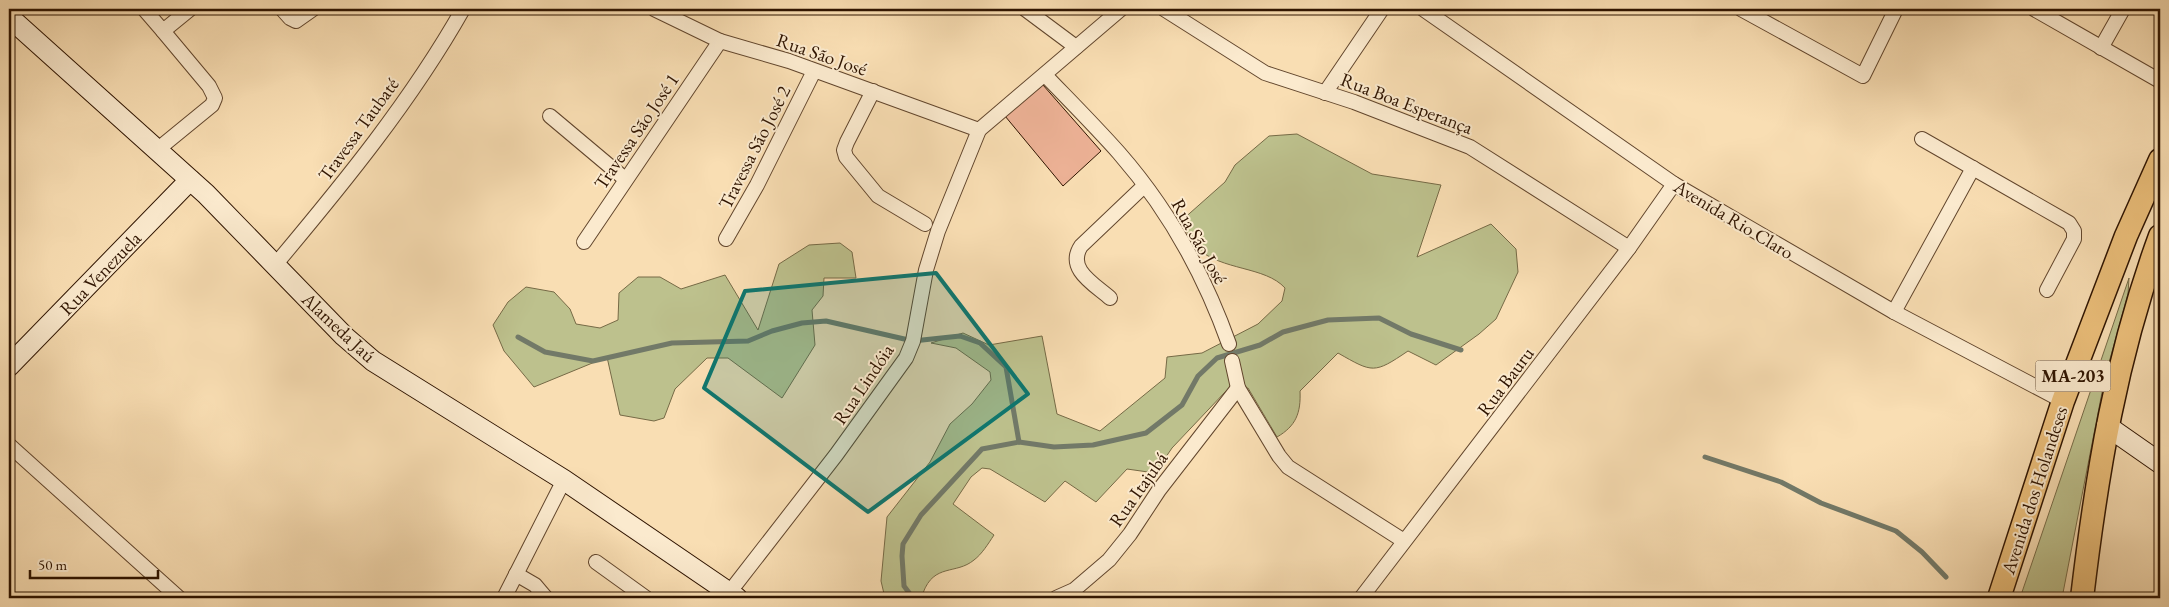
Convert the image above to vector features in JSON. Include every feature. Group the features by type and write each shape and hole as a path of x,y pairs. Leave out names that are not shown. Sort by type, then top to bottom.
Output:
{"main road":[{"name":"Alameda Jaú","path":"9,16 190,180 344,336 373,361 564,480 731,596"},
{"name":"Avenida dos Holandeses","path":"1999,598 2063,401 2126,236 2160,160"},
{"name":"Rua Venezuela","path":"9,366 190,180"},
{"name":"MA-203","path":"2082,597 2107,426 2125,343 2160,236"},
{"path":"2107,426 2160,463"}],"street":[{"path":"144,9 209,86 215,98 212,105 157,150"},
{"path":"163,31 190,9"},
{"path":"282,9 290,18 296,21 313,9"},
{"name":"Travessa Taubaté","path":"275,264 327,203 374,140 420,76 463,9"},
{"name":"Rua São José","path":"654,9 720,41 873,91 979,130"},
{"path":"1025,9 1076,47"},
{"path":"979,130 1121,9"},
{"name":"Rua Boa Esperança","path":"1164,9 1265,73 1325,92 1470,147 1629,248"},
{"path":"1325,92 1382,9"},
{"name":"Avenida Rio Claro","path":"1423,9 1674,184 1894,312 2063,401"},
{"path":"1741,9 1863,76 1896,9"},
{"path":"2034,9 2160,81"},
{"path":"2101,48 2123,9"},
{"name":"Travessa São José 1","path":"584,242 720,41"},
{"name":"Travessa São José 2","path":"726,240 757,185 814,71"},
{"name":"Rua São José","path":"1045,75 1120,154 1174,226 1196,265 1229,344"},
{"path":"873,91 847,142 844,150 846,157 878,196 925,224"},
{"path":"550,116 625,179"},
{"name":"Rua Lindóia","path":"731,596 836,456 906,358 913,341 926,270 938,231 979,130"},
{"path":"1922,139 2069,223 2074,230 2074,238 2047,290"},
{"path":"1894,312 1972,168"},
{"name":"Rua Bauru","path":"1361,598 1499,420 1629,248 1674,184"},
{"path":"1110,298 1080,272 1076,263 1076,254 1081,246 1144,186"},
{"path":"1232,361 1238,388 1279,456 1288,466 1404,541"},
{"name":"Rua Itajubá","path":"1056,598 1074,590 1108,560 1130,534 1158,490 1238,388"},
{"path":"9,445 179,598"},
{"path":"504,598 564,480"},
{"path":"596,562 646,598"},
{"path":"516,574 535,585 546,598"}],"highlighted area":[{"path":"936,273 1028,394 868,512 704,388 745,291"}],"green space":[{"path":"1297,134 1372,174 1441,185 1417,257 1491,224 1516,249 1518,272 1496,319 1479,334 1436,365 1408,351 1388,364 1373,368 1359,364 1338,353 1300,391 1300,406 1296,418 1289,428 1277,437 1248,388 1226,391 1172,448 1155,473 1127,469 1096,502 1065,481 1045,502 990,469 982,468 971,477 953,504 994,535 985,549 977,558 967,564 939,573 933,577 923,593 926,598 885,598 881,581 887,517 930,462 950,424 972,404 991,380 990,372 956,348 931,343 963,333 989,345 1042,336 1057,414 1100,431 1165,378 1167,357 1202,353 1258,324 1282,301 1285,288 1277,281 1218,261 1207,255 1197,248 1190,239 1181,221 1225,182 1235,165 1269,136"},
{"path":"840,243 852,252 856,278 824,278 823,296 812,310 815,345 782,398 728,358 707,358 675,389 664,418 654,421 620,415 607,357 534,387 504,351 493,325 508,302 526,287 554,292 570,309 576,324 600,328 618,320 619,293 638,277 660,277 681,289 725,275 758,330 779,264 809,245"},
{"path":"2129,278 2128,294 2105,377 2062,598 2020,598"}],"building":[{"path":"1043,85 1101,151 1063,186 1005,116"}],"waterway":[{"path":"913,598 904,586 903,544 921,515 982,449 1019,442 1054,447 1093,445 1146,433 1182,405 1198,376 1217,358 1260,345 1283,332 1328,320 1379,318 1411,334 1461,350"},
{"path":"518,337 545,352 593,361 672,343 748,341 772,331 802,323 826,321 913,341 960,336 980,343 1006,367 1019,442"},
{"path":"1705,457 1781,482 1821,503 1896,531 1922,552 1946,577"}]}
